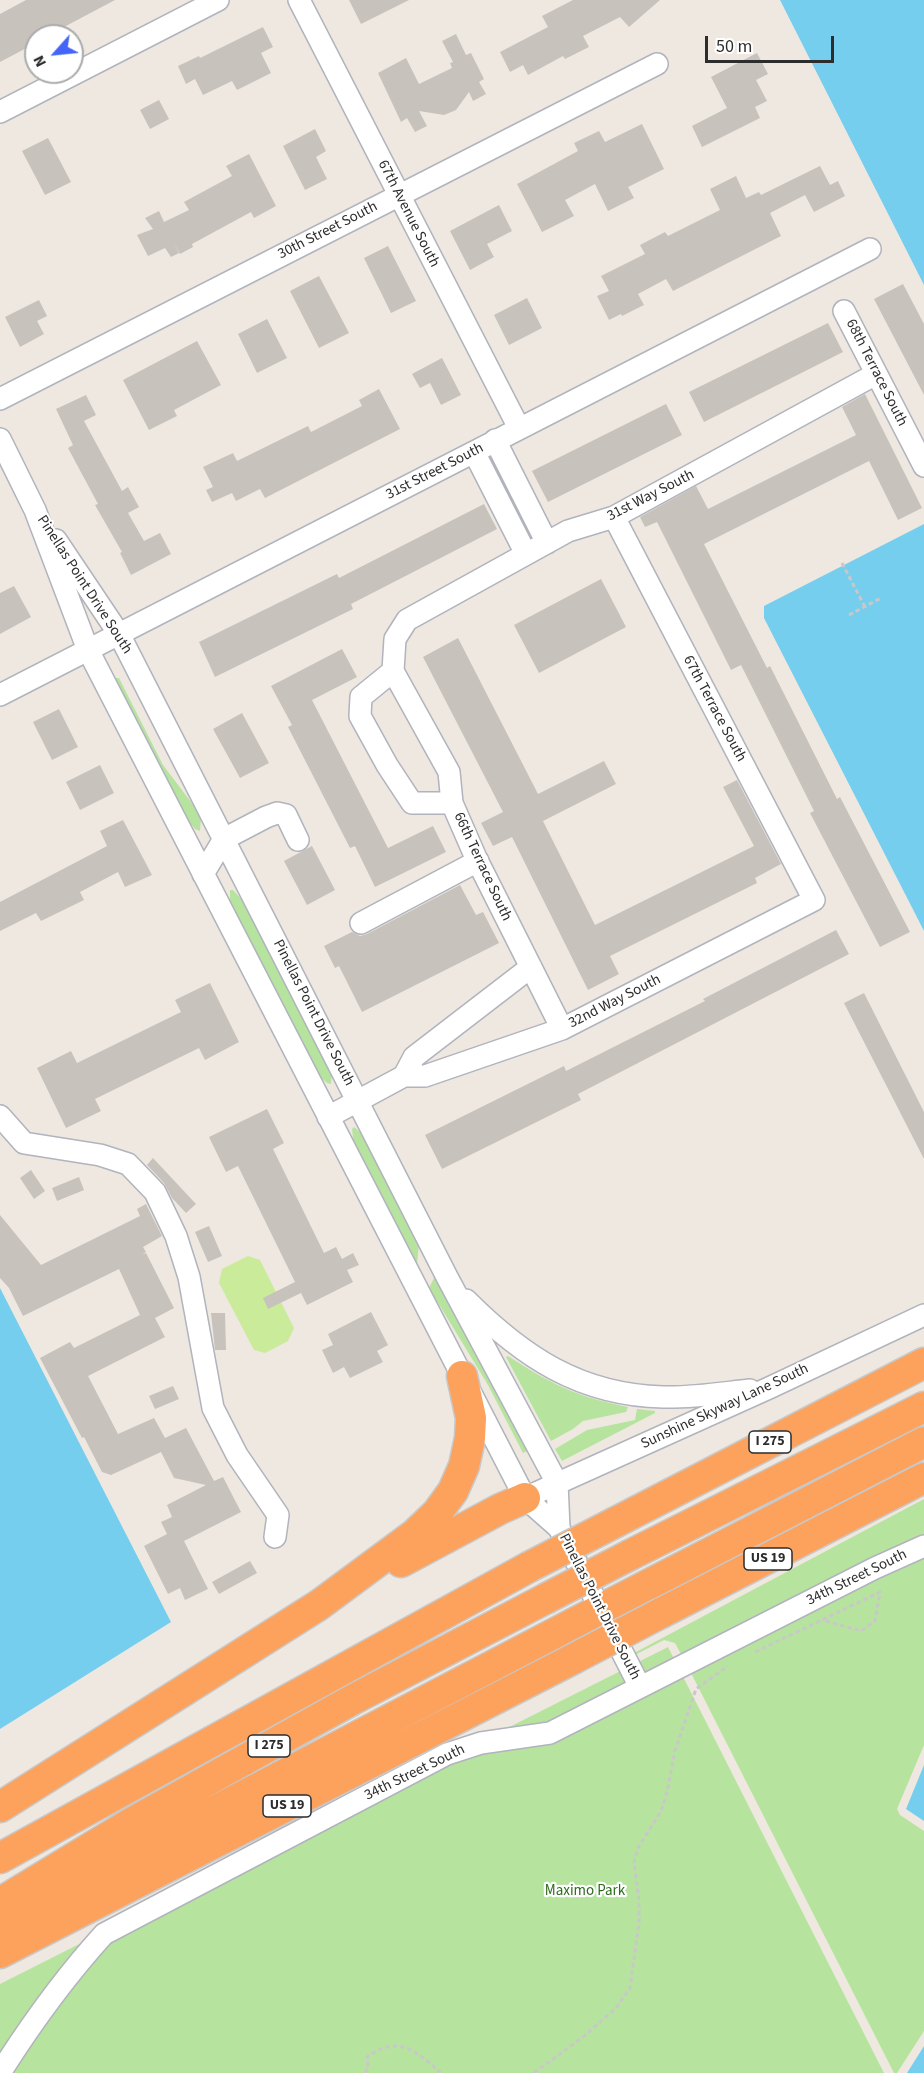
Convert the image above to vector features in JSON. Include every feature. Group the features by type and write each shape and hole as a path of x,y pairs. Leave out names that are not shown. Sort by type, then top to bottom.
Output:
{"highway":[{"name":"I 275","path":"0,1858 529,1567 924,1363"},
{"path":"0,1807 319,1605 415,1534 437,1513 453,1491 464,1466 470,1438 471,1418 462,1376"},
{"name":"I 275","path":"0,1903 131,1823 332,1711 545,1599 924,1407"},
{"path":"0,1923 924,1443"},
{"name":"US 19","path":"0,1953 924,1478"},
{"path":"319,1605 525,1498"}],"street":[{"path":"0,112 218,0"},
{"name":"67th Avenue South","path":"299,0 519,428"},
{"name":"30th Street South","path":"0,399 657,64"},
{"name":"31st Street South","path":"0,695 870,249"},
{"name":"68th Terrace South","path":"844,311 924,466"},
{"name":"31st Way South","path":"393,671 394,639 407,620 568,531 614,517 876,374"},
{"name":"Pinellas Point Drive South","path":"0,439 35,510 88,650 525,1498 559,1528 639,1687"},
{"path":"495,440 547,543"},
{"path":"474,452 526,554"},
{"name":"Pinellas Point Drive South","path":"35,510 119,634 447,1277 557,1484 559,1528"},
{"name":"67th Terrace South","path":"614,517 814,900"},
{"path":"393,671 361,697 360,716 387,765 412,803 452,803"},
{"name":"66th Terrace South","path":"393,671 449,772 452,803 478,861 562,1029"},
{"path":"203,874 224,839 277,813 286,815 298,840"},
{"path":"361,922 478,861"},
{"name":"32nd Way South","path":"328,1117 404,1076 425,1077 562,1029 814,900"},
{"name":"32nd Way South","path":"404,1076 414,1057 531,967"},
{"path":"435,1041 450,1068"},
{"path":"0,1116 24,1143 100,1155 128,1164 155,1192 176,1236 189,1277 213,1408 237,1455 278,1515 275,1537"},
{"path":"414,1284 427,1268 432,1247"},
{"path":"447,1277 482,1316 510,1341 551,1369 581,1382 621,1392 665,1398 769,1388"},
{"name":"Sunshine Skyway Lane South","path":"525,1498 924,1315"},
{"name":"34th Street South","path":"0,2073 27,2030 83,1957 104,1934 447,1754 481,1743 550,1733 924,1546"}],"path":[{"path":"842,563 865,607"},
{"path":"849,615 881,598"},
{"path":"750,1654 880,1592 875,1621 861,1631 822,1620"},
{"path":"537,2072 616,2008 630,1988 639,1923 634,1862 638,1848 661,1811 675,1752 696,1689 730,1664"},
{"path":"365,2073 368,2068 367,2057 379,2048 390,2045 405,2047 418,2053 441,2073"}],"green space":[{"path":"116,678 119,678 163,765 197,810 201,818 200,831 188,821"},
{"path":"230,890 233,890 245,903 332,1074 331,1084 317,1074 233,910"},
{"path":"354,1127 366,1137 419,1243 417,1265 354,1146 352,1129"},
{"path":"248,1256 260,1260 294,1328 288,1341 265,1353 254,1350 219,1283 222,1269"},
{"path":"435,1276 527,1451 523,1453 488,1385 429,1288"},
{"path":"506,1357 579,1394 628,1407 626,1412 583,1421 551,1441"},
{"path":"637,1409 655,1411 655,1413 562,1461 555,1449 587,1430 635,1420"},
{"path":"924,1499 924,1536 682,1656 675,1643 664,1640 635,1655 634,1653"},
{"path":"924,1556 924,1745 897,1809 900,1815 924,1831 924,2031 897,2073 894,2073 690,1671"},
{"name":"Maximo Park","path":"668,1647 884,2073 0,2073 0,1984"}],"water":[{"path":"780,0 924,0 924,285"},
{"path":"924,524 924,931 764,618 764,606"},
{"path":"0,1288 171,1622 0,1729"},
{"path":"924,1765 924,1821 906,1809"},
{"path":"924,2046 924,2073 907,2073"}],"building":[{"path":"26,0 115,0 70,24 24,24 24,49 0,62 0,14"},
{"path":"349,0 409,0 361,24"},
{"path":"573,0 660,0 629,27 620,17 583,36 589,47 565,59 563,56 528,75 523,65 510,72 500,52 548,27 542,16"},
{"path":"263,27 273,47 261,53 271,73 237,90 232,81 203,95 195,79 186,84 178,66 199,56 200,58"},
{"path":"456,34 466,55 471,53 484,79 479,82 486,94 473,101 469,92 456,110 444,115 419,111 427,126 415,132 407,118 401,122 378,73 406,58 419,84 452,68 450,63 453,62 442,41"},
{"path":"757,53 768,74 756,80 767,101 755,107 760,118 702,147 692,126 727,108 711,77"},
{"path":"159,100 169,119 150,129 140,110"},
{"path":"642,124 664,169 628,187 634,198 608,211 595,184 565,200 574,216 542,232 517,184 578,151 574,143 599,131 605,142"},
{"path":"315,129 326,151 316,157 327,179 305,190 283,146"},
{"path":"48,138 71,182 45,195 22,151"},
{"path":"249,154 276,206 254,218 251,212 192,244 193,247 180,254 174,243 179,253 171,257 165,248 148,256 137,235 153,229 145,218 159,211 164,222 189,210 184,202 232,176 226,166"},
{"path":"820,166 830,185 838,181 845,196 814,212 805,195 770,213 781,236 673,291 666,279 638,294 644,305 609,320 597,296 609,291 601,276 645,254 640,245 665,232 668,236 720,210 710,189 736,176 746,198 759,192 761,195"},
{"path":"499,205 512,231 487,244 494,257 470,270 450,231"},
{"path":"388,246 416,301 391,313 364,258"},
{"path":"319,276 349,333 319,348 290,291"},
{"path":"903,284 924,324 924,395 874,299"},
{"path":"527,298 542,328 509,345 494,315"},
{"path":"39,300 47,316 37,321 44,334 20,347 5,317"},
{"path":"267,319 287,358 257,373 238,334"},
{"path":"828,323 843,352 704,422 689,392"},
{"path":"197,341 221,385 174,410 177,416 149,430 123,380"},
{"path":"442,358 461,395 441,405 430,383 420,388 412,374"},
{"path":"379,389 400,429 265,498 260,489 236,501 232,493 212,502 206,490 213,487 203,467 233,453 237,461 308,426 311,432 362,406 359,400"},
{"path":"865,394 922,508 898,520 869,461 704,544 767,668 770,666 837,799 840,797 910,932 880,947 810,813 814,811 741,665 731,670 657,522 645,527 640,517 696,486 708,509 856,435 842,407"},
{"path":"86,395 96,415 84,421 122,491 128,487 139,507 128,513 144,541 160,533 171,554 131,575 120,553 122,552 95,505 98,504 68,448 73,445 56,409"},
{"path":"666,404 682,435 548,502 532,471"},
{"path":"484,504 497,529 351,604 353,609 215,677 199,642 337,574 339,578"},
{"path":"601,579 626,627 539,673 514,625"},
{"path":"14,586 31,617 0,634 0,593"},
{"path":"458,638 538,794 604,761 616,784 543,821 595,925 754,846 723,787 737,780 781,864 755,878 757,883 610,956 619,974 588,990 512,837 493,846 481,823 503,812 423,657"},
{"path":"342,649 357,677 312,700 388,848 433,826 446,852 375,887 355,846 350,848 288,727 292,725 271,686"},
{"path":"59,709 78,747 52,760 33,722"},
{"path":"242,713 269,763 240,778 213,729"},
{"path":"100,765 114,793 80,810 66,782"},
{"path":"123,820 152,875 125,887 118,872 80,892 84,900 41,921 36,913 0,931 0,902 107,846 100,831"},
{"path":"312,846 335,890 307,905 284,861"},
{"path":"460,885 476,915 483,912 499,943 362,1012 339,966 335,968 324,946 352,932 360,936 367,934"},
{"path":"836,930 849,954 578,1094 581,1100 442,1169 425,1135 564,1066 566,1071 705,1001 703,999"},
{"path":"210,983 239,1042 205,1060 199,1048 95,1099 101,1111 66,1128 37,1068 71,1051 77,1063 181,1012 175,1000"},
{"path":"864,993 924,1112 924,1159 844,1003"},
{"path":"267,1109 284,1143 273,1149 324,1253 336,1247 342,1259 353,1253 359,1265 347,1270 353,1282 307,1305 301,1293 268,1309 263,1298 295,1282 238,1166 226,1172 209,1137"},
{"path":"153,1158 196,1204 186,1213 172,1198 164,1183 147,1165"},
{"path":"31,1170 45,1191 34,1199 20,1178"},
{"path":"79,1177 84,1190 57,1201 52,1188"},
{"path":"146,1204 162,1236 143,1247 146,1252 142,1255 146,1253 174,1308 155,1318 165,1337 88,1376 118,1434 154,1418 165,1438 186,1428 214,1481 223,1477 241,1512 184,1541 208,1589 185,1600 180,1588 168,1594 144,1546 167,1534 161,1522 172,1517 167,1505 206,1485 174,1478 161,1452 111,1475 102,1472 40,1358 70,1342 74,1348 140,1315 119,1269 23,1316 9,1288 0,1278 0,1215 41,1265 140,1216 137,1209"},
{"path":"209,1226 222,1256 208,1262 195,1232"},
{"path":"371,1312 388,1345 377,1351 383,1362 350,1378 344,1367 333,1373 322,1350 333,1345 328,1334"},
{"path":"211,1313 225,1313 226,1350 215,1350"},
{"path":"173,1386 179,1399 155,1409 149,1396"},
{"path":"250,1561 257,1573 219,1594 212,1582"}]}
